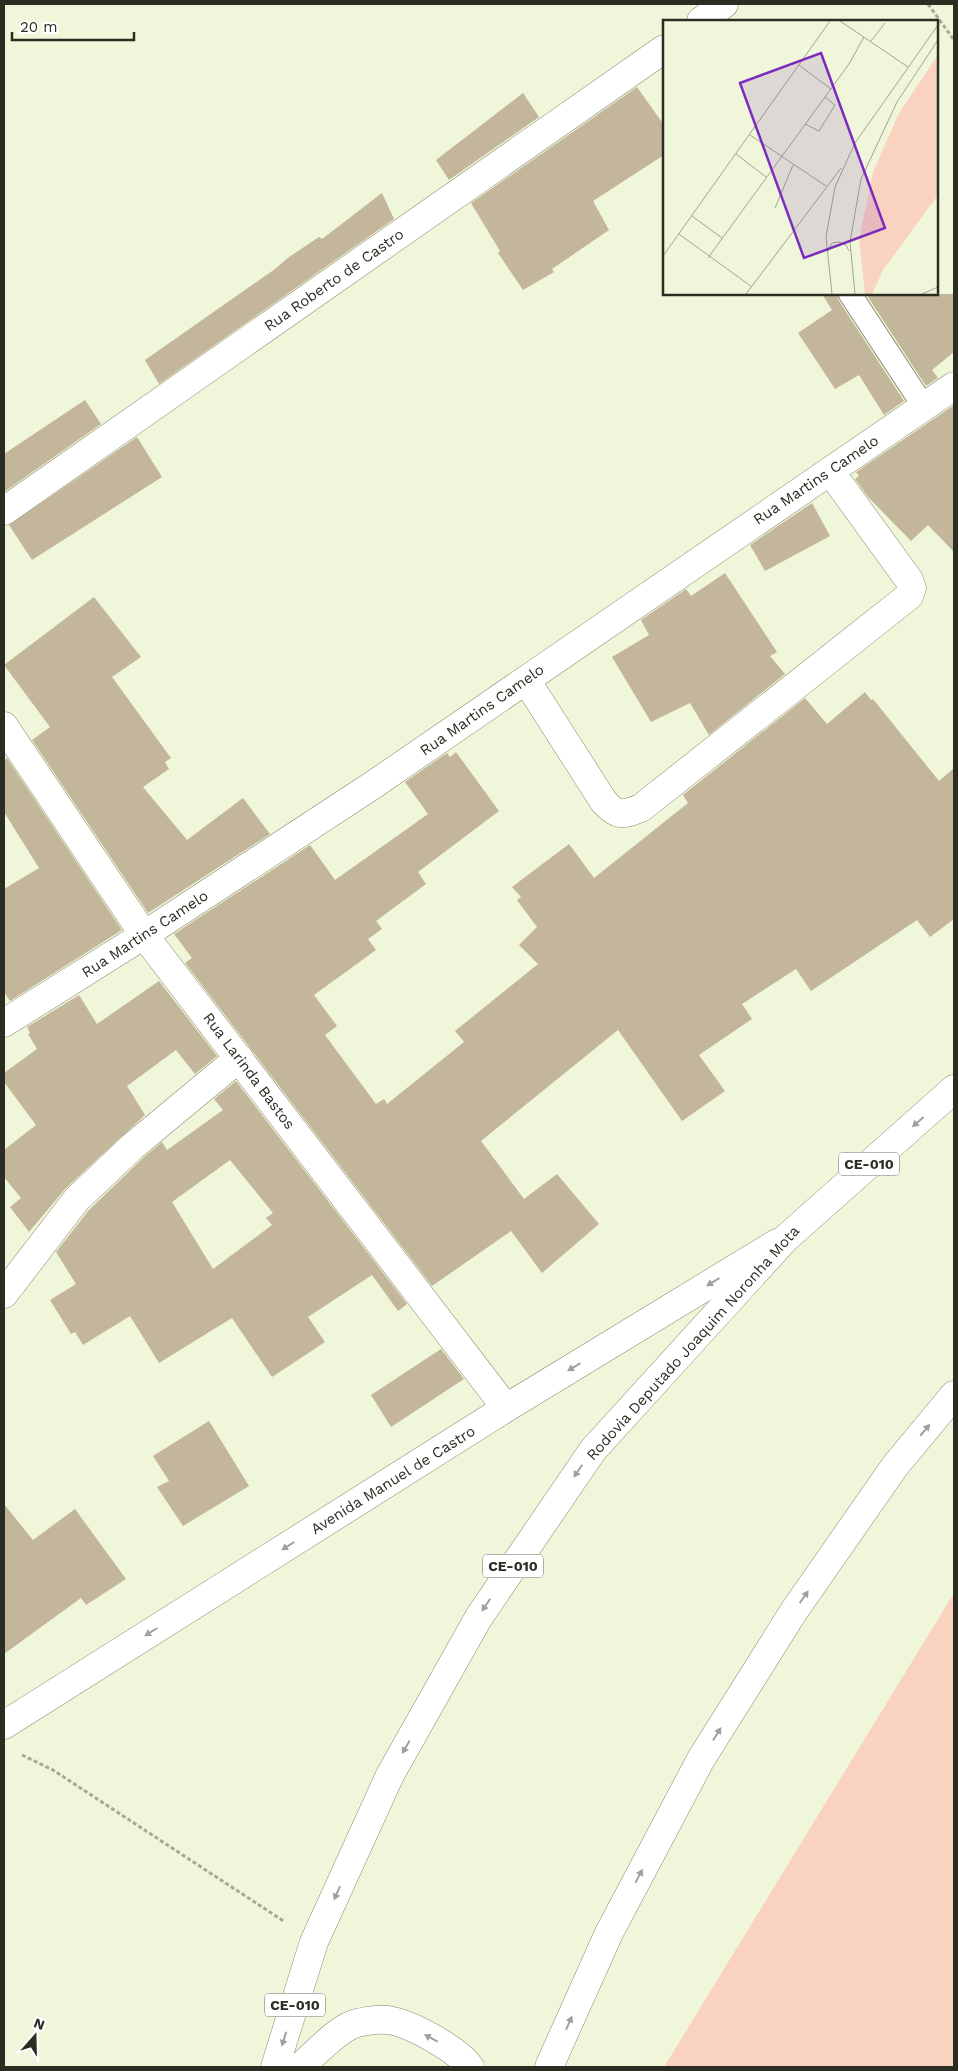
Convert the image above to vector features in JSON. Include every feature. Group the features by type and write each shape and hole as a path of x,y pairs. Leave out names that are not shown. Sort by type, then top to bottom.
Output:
{"main road":[{"path":"702,20 724,4"},
{"name":"Rua Roberto de Castro","path":"4,511 663,50"},
{"name":"Rua Martins Camelo","path":"4,1023 144,935 373,785 954,386"},
{"path":"526,680 604,802 614,812 626,814 641,808 910,596 912,588 909,580 830,471"},
{"name":"Rua Larinda Bastos","path":"4,726 144,935 506,1408"},
{"path":"4,1294 78,1199 133,1146 239,1058"},
{"name":"Rodovia Deputado Joaquim Noronha Mota","path":"275,2067 314,1942 390,1775 478,1616 593,1450 784,1239 954,1089"},
{"name":"Avenida Manuel de Castro","path":"4,1725 506,1408 784,1239"},
{"path":"549,2067 609,1933 701,1759 794,1611 895,1466 954,1394"},
{"path":"300,2067 335,2036 356,2023 388,2020 432,2037 470,2067"}],"lane":[{"path":"851,295 924,406"}],"path":[{"path":"928,4 954,40"},
{"path":"20,1754 53,1770 314,1942"}],"shaded area":[{"path":"954,1593 954,2067 664,2067"}],"building":[{"path":"637,87 663,124 663,156 593,201 609,230 552,269 554,272 523,290 498,253 500,251 471,203"},
{"path":"523,93 539,117 449,180 436,160"},
{"path":"382,193 394,219 159,384 145,360 275,269 289,257 319,237 322,239"},
{"path":"954,294 954,352 932,370 938,378 926,386 867,295"},
{"path":"823,295 837,295 839,301 904,401 884,415 859,375 835,389 798,333 832,310"},
{"path":"85,400 101,424 4,492 4,454"},
{"path":"954,405 954,552 928,525 911,541 868,497 855,479 859,476 856,472"},
{"path":"137,437 162,477 32,560 9,525"},
{"path":"812,503 830,536 765,571 750,545"},
{"path":"725,573 777,652 770,656 785,674 709,735 690,703 651,722 612,657 649,635 641,620 686,589 691,596"},
{"path":"94,597 141,657 112,677 171,758 165,762 169,769 143,787 187,840 243,798 270,834 148,913 32,740 50,727 4,665"},
{"path":"865,692 871,700 873,699 939,781 954,768 954,919 930,937 917,920 811,991 796,969 742,1004 752,1019 699,1055 725,1091 682,1121 618,1030 481,1141 524,1199 557,1174 599,1224 542,1273 511,1231 432,1286 185,963 192,958 174,934 310,845 335,880 428,814 405,782 447,753 450,757 456,752 499,811 418,872 426,884 376,921 382,929 368,939 376,950 314,995 337,1026 325,1035 376,1104 384,1099 387,1104 464,1042 455,1031 538,964 519,945 537,927 517,900 521,897 512,887 569,844 594,878 688,803 683,795 805,698 827,724"},
{"path":"7,758 122,930 10,1001 4,992 4,889 39,868 4,812 4,761"},
{"path":"159,981 217,1056 195,1074 176,1050 127,1086 145,1115 66,1188 29,1232 10,1207 21,1198 4,1177 4,1150 36,1125 4,1082 4,1073 37,1049 28,1034 30,1033 27,1027 79,995 97,1024"},
{"path":"236,1081 407,1304 398,1311 372,1275 308,1317 325,1342 272,1377 232,1318 159,1363 130,1316 83,1345 75,1332 71,1334 50,1300 76,1284 56,1252 89,1210 162,1142 167,1150 223,1110 214,1099","holes":["230,1160 273,1213 266,1218 272,1225 213,1269 172,1202"]},
{"path":"441,1349 464,1379 391,1427 371,1395"},
{"path":"209,1421 249,1486 183,1526 157,1487 169,1481 153,1456"},
{"path":"4,1504 33,1540 75,1509 126,1579 86,1605 81,1598 4,1654"}]}
